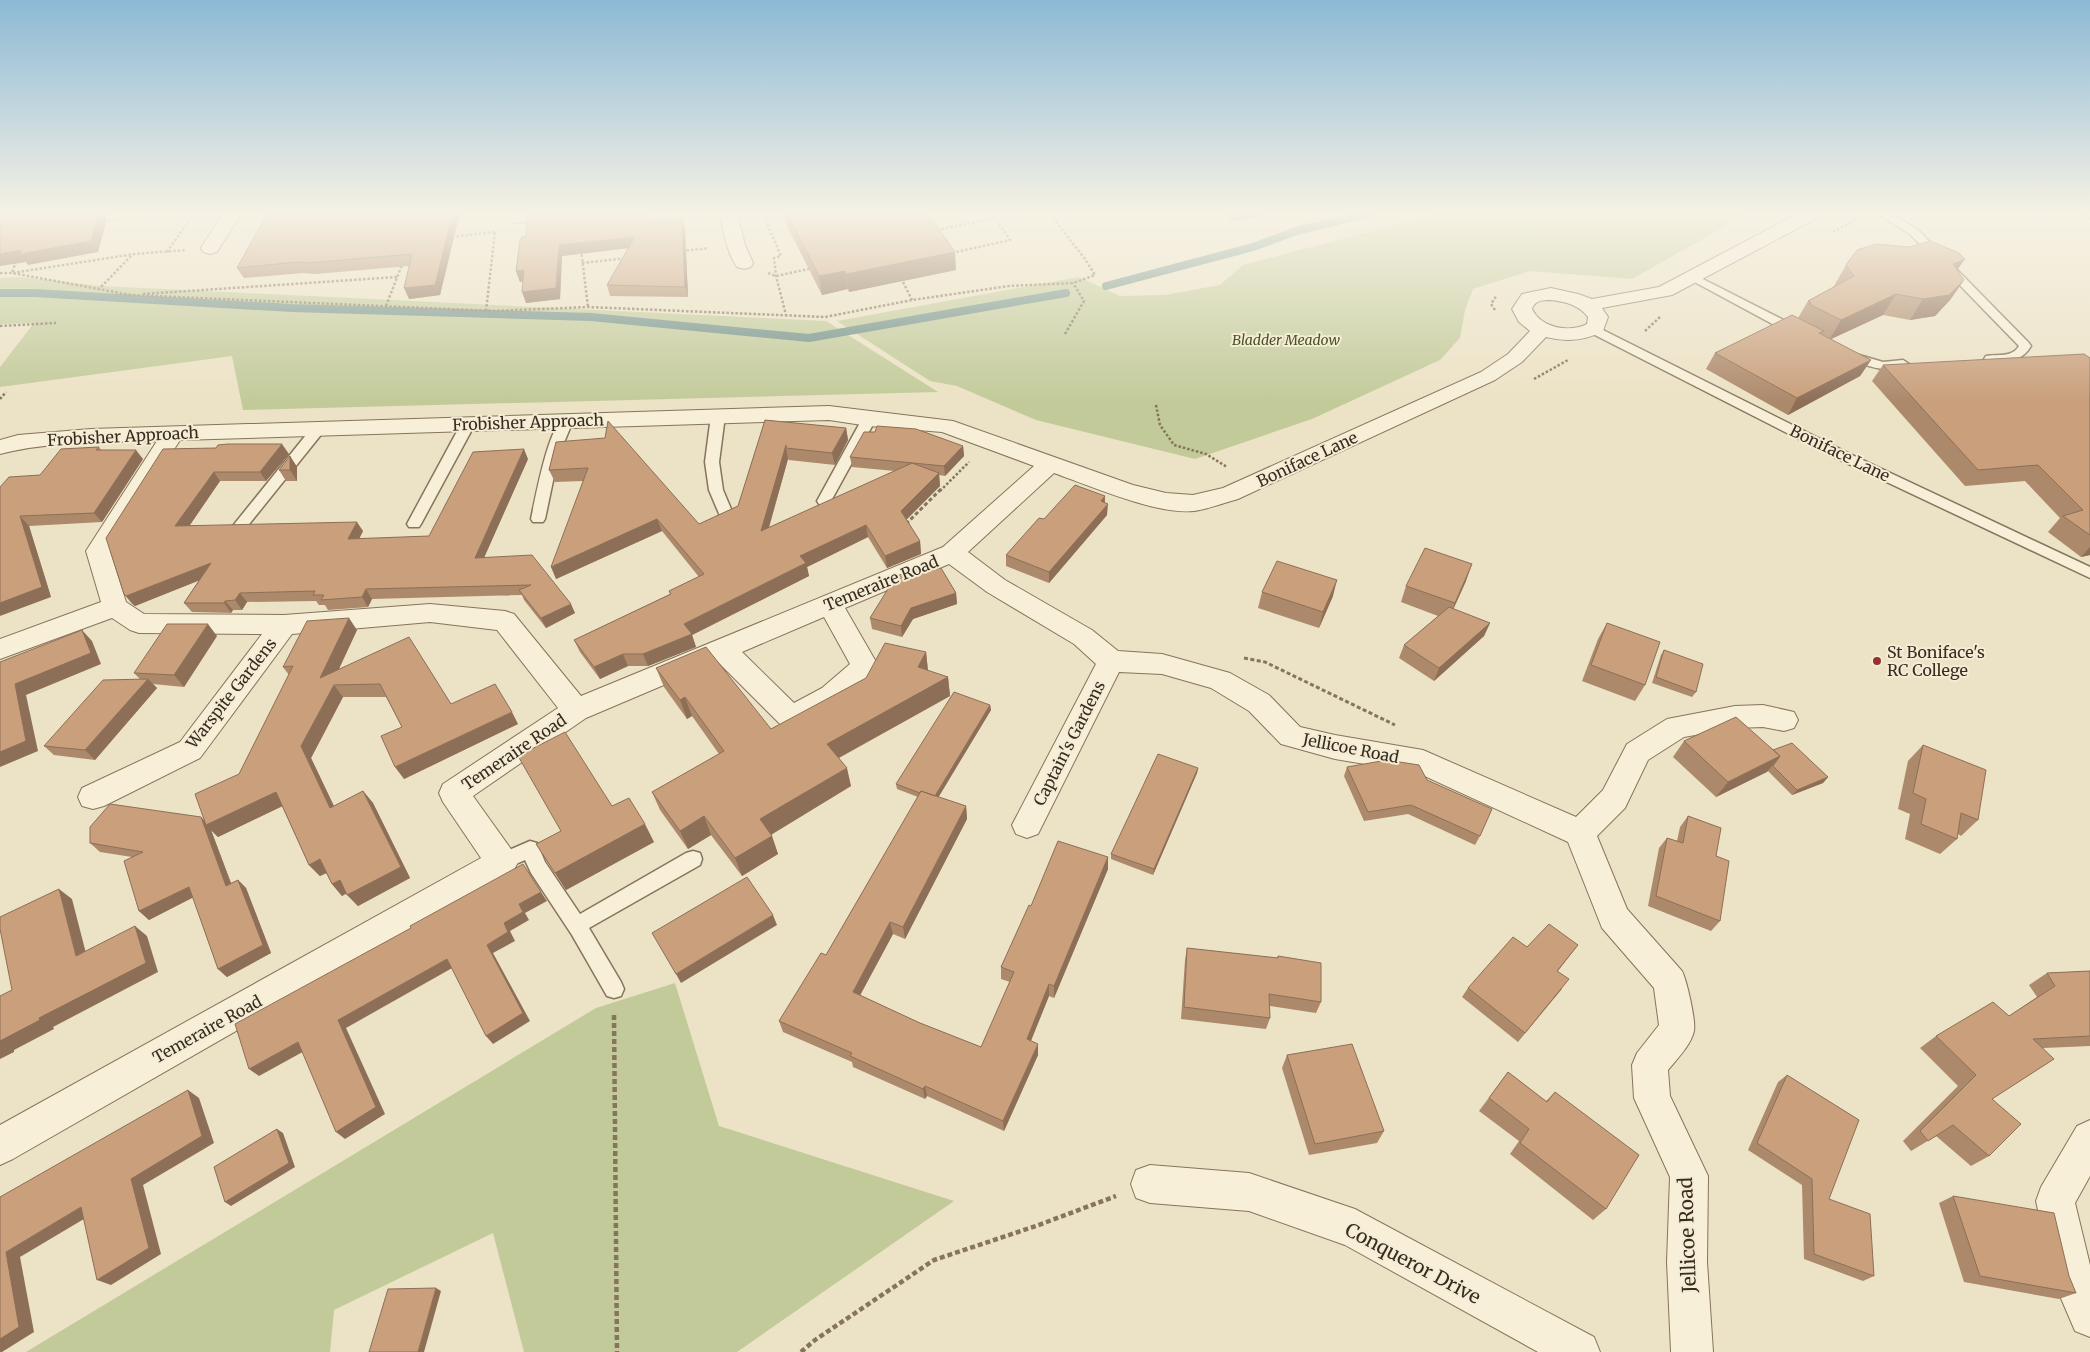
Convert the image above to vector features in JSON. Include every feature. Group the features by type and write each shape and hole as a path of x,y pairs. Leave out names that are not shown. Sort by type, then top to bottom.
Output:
{"street":[{"path":"1589,306 1604,301 1638,298 1665,291 1697,275"},
{"path":"1551,294 1572,298 1589,306 1598,317 1598,322 1593,329 1574,335 1543,329 1534,325 1523,314 1523,304 1527,300 1551,294"},
{"name":"Boniface Lane","path":"1049,465 1126,491 1166,501 1193,503 1230,494 1488,376 1516,358 1543,329"},
{"name":"Frobisher Approach","path":"0,446 18,442 91,436 829,413 869,419 945,426 1049,465"},
{"path":"0,649 115,607 98,550 173,433"},
{"name":"Temeraire Road","path":"0,1146 502,862 454,793 576,710 940,558 1049,465"},
{"path":"940,558 996,586 1083,637 1112,661"},
{"path":"721,648 791,717 832,696 865,667 830,604"},
{"name":"Warspite Gardens","path":"115,607 139,623 284,625 430,613 505,621 576,710"},
{"name":"Warspite Gardens","path":"93,797 190,750 284,625"},
{"name":"Captain's Gardens","path":"1028,824 1112,661"},
{"name":"Jellicoe Road","path":"1112,661 1162,664 1220,680 1259,703 1291,736 1335,748 1423,762 1580,833 1614,918 1670,982 1677,1030 1650,1065 1652,1098 1689,1176 1687,1262 1692,1352"},
{"path":"1580,833 1614,799 1637,752 1677,727 1735,717 1764,716 1784,720"},
{"path":"2090,1139 2055,1201 2074,1282 2090,1316"},
{"name":"Conqueror Drive","path":"1150,1184 1249,1192 1355,1230 1579,1352"}],"lane":[{"path":"1956,275 2025,346 2022,353 2009,358 1973,360"},
{"path":"1693,277 1811,339"},
{"name":"Boniface Lane","path":"1593,329 1845,457 2090,573"},
{"path":"1841,352 1882,366 1918,364"},
{"path":"718,416 712,462 716,490 727,516"},
{"path":"824,501 869,419"},
{"path":"538,519 551,457 566,421"},
{"path":"414,524 468,424"},
{"path":"237,530 319,428"},
{"path":"502,862 530,850 538,867 614,988"},
{"path":"576,926 693,859"}],"path":[{"path":"23,275 98,290 131,294 486,311 588,307 825,317 912,300 1009,286 1072,283 1095,275"},
{"path":"98,290 113,275"},
{"path":"486,311 490,275"},
{"path":"584,275 588,307"},
{"path":"780,275 776,276 786,315"},
{"path":"900,275 912,300"},
{"path":"131,294 397,277 386,306"},
{"path":"1065,334 1084,301 1072,283"},
{"path":"1499,315 1490,304 1500,291"},
{"path":"0,326 56,324"},
{"path":"0,392 6,392 0,399"},
{"path":"1156,405 1160,425 1174,445 1206,454 1254,483"},
{"path":"940,558 906,525 989,442"},
{"path":"614,988 617,1352"},
{"path":"801,1352 815,1340 934,1260 1036,1226 1150,1184"}],"green space":[{"name":"Bladder Meadow","path":"1231,275 1517,275 1473,289 1465,310 1460,338 1440,360 1312,419 1195,459 1036,420 957,386 930,381 837,321 1079,277 1120,296 1165,295 1220,285"},
{"name":"Bladder Meadow","path":"1582,275 1639,275 1632,279"},
{"path":"18,277 102,286 826,321 938,392 243,410 232,356 0,387 0,367 34,323 0,324 0,278"},
{"path":"675,983 719,1126 954,1201 737,1352 524,1352 493,1233 334,1310 330,1352 26,1352 596,1008"}],"building":[{"path":"407,275 437,275 435,285 404,288"},
{"path":"524,275 557,275 556,288 522,292"},
{"path":"613,275 684,275 685,287 607,285"},
{"path":"1961,275 1964,280 1949,295 1923,299 1896,294 1841,320 1809,304 1811,303 1808,301 1854,276"},
{"path":"1792,315 1824,331 1819,333 1871,360 1797,398 1715,353"},
{"path":"2084,354 2090,358 2090,535 2063,516 2083,510 2038,465 1978,470 1883,365"},
{"path":"765,420 846,428 832,453 786,448 786,445 761,531 912,463 939,473 901,511 920,541 885,556 866,525 800,556 806,563 684,624 692,634 643,654 623,654 594,667 574,640 671,594 669,591 704,574 657,519 551,567 588,468 549,470 556,442 605,438 608,421 699,524 738,506"},
{"path":"877,426 916,429 963,446 944,466 850,457 864,432 875,432"},
{"path":"282,444 260,472 214,472 175,526 357,522 348,539 429,536 473,452 524,449 475,558 532,555 571,604 541,618 519,590 531,585 366,589 362,597 321,600 324,595 313,595 315,591 240,593 235,600 225,601 224,603 184,603 211,563 126,596 106,538 163,449 216,448 218,445"},
{"path":"99,447 96,450 136,450 94,513 20,516 42,587 0,603 0,487 9,477 40,475 61,449"},
{"path":"290,456 290,470 279,470"},
{"path":"1075,485 1105,496 1101,501 1108,504 1049,572 1006,555 1039,518 1044,519"},
{"path":"1425,548 1472,564 1455,603 1406,586"},
{"path":"1277,561 1337,580 1323,612 1262,592"},
{"path":"932,562 937,569 941,568 956,593 911,608 901,626 870,618 891,584 900,581 897,576"},
{"path":"1449,607 1490,623 1439,668 1404,645"},
{"path":"349,618 320,678 409,637 451,704 495,684 512,712 395,767 381,736 402,727 380,684 334,685 301,746 330,808 363,791 401,867 347,895 340,880 332,884 320,859 309,865 276,792 206,825 195,794 239,774 293,666 283,667 307,621"},
{"path":"1607,623 1660,642 1645,685 1591,665"},
{"path":"167,624 208,624 174,675 134,673"},
{"path":"82,630 91,653 15,684 26,741 0,752 0,662"},
{"path":"885,643 926,652 918,667 948,677 827,744 847,768 760,819 772,836 735,858 704,816 680,831 652,792 724,751 685,697 680,700 656,668 706,647 771,729 866,678"},
{"path":"1664,650 1703,664 1696,692 1656,677"},
{"path":"148,679 85,750 44,746 103,680"},
{"path":"954,692 990,705 935,796 921,791 920,793 896,784"},
{"path":"1736,717 1780,756 1728,782 1684,741"},
{"path":"565,732 612,806 629,798 645,824 555,873 536,844 561,831 518,756"},
{"path":"1792,743 1828,777 1797,790 1773,766 1780,756 1773,750"},
{"path":"1923,745 1986,770 1978,820 1961,813 1957,839 1921,824 1926,799 1913,793"},
{"path":"1158,754 1198,768 1154,869 1111,854"},
{"path":"1387,760 1419,765 1427,780 1492,809 1480,836 1411,805 1368,812 1347,767"},
{"path":"921,791 966,806 903,927 890,922 853,992 920,1023 981,1047 1014,972 1001,967 1029,905 1031,906 1058,841 1108,857 1054,986 1049,984 1027,1039 1038,1044 1003,1121 925,1086 923,1089 850,1056 852,1053 779,1021 821,953 826,955"},
{"path":"110,804 201,817 226,886 238,880 263,945 218,969 189,887 139,911 124,861 143,852 90,843 90,827"},
{"path":"1688,816 1721,828 1716,856 1729,861 1720,921 1656,896 1667,838 1683,843"},
{"path":"523,864 541,892 519,904 523,912 504,923 508,932 487,945 523,1013 486,1036 447,959 338,1020 376,1107 336,1132 298,1042 249,1069 235,1024 411,928 410,926"},
{"path":"747,877 773,915 676,974 652,933"},
{"path":"59,889 76,956 135,926 146,963 39,1018 40,1020 0,1041 0,996 12,990 0,929 0,917"},
{"path":"1549,924 1578,945 1557,971 1569,979 1525,1033 1468,988 1513,937 1527,947"},
{"path":"1187,948 1278,958 1278,956 1321,963 1321,1002 1269,994 1270,1018 1184,1007"},
{"path":"2090,971 2090,1036 2033,1039 2054,1059 1992,1099 2021,1124 1989,1156 1953,1125 1928,1141 1920,1131 1976,1075 1936,1036 1993,1002 2009,1016 2055,986 2047,973"},
{"path":"1352,1044 1384,1131 1315,1144 1287,1055"},
{"path":"1508,1072 1547,1102 1555,1092 1639,1155 1606,1209 1520,1143 1529,1129 1489,1098"},
{"path":"1787,1075 1859,1120 1829,1199 1870,1214 1874,1276 1814,1254 1812,1179 1757,1143"},
{"path":"188,1090 202,1136 131,1179 149,1248 97,1280 81,1207 6,1252 19,1327 0,1339 0,1197"},
{"path":"277,1129 289,1163 225,1202 214,1167"},
{"path":"1953,1196 2054,1213 2069,1276 2076,1293 1980,1276"},
{"path":"436,1288 418,1352 369,1352 388,1289"}],"waterway":[{"path":"1106,286 1147,275"},
{"path":"0,293 35,293 292,308 591,317 809,338 1066,293"}],"place":[{"name":"St Boniface's RC College","path":"1877,661"}]}
